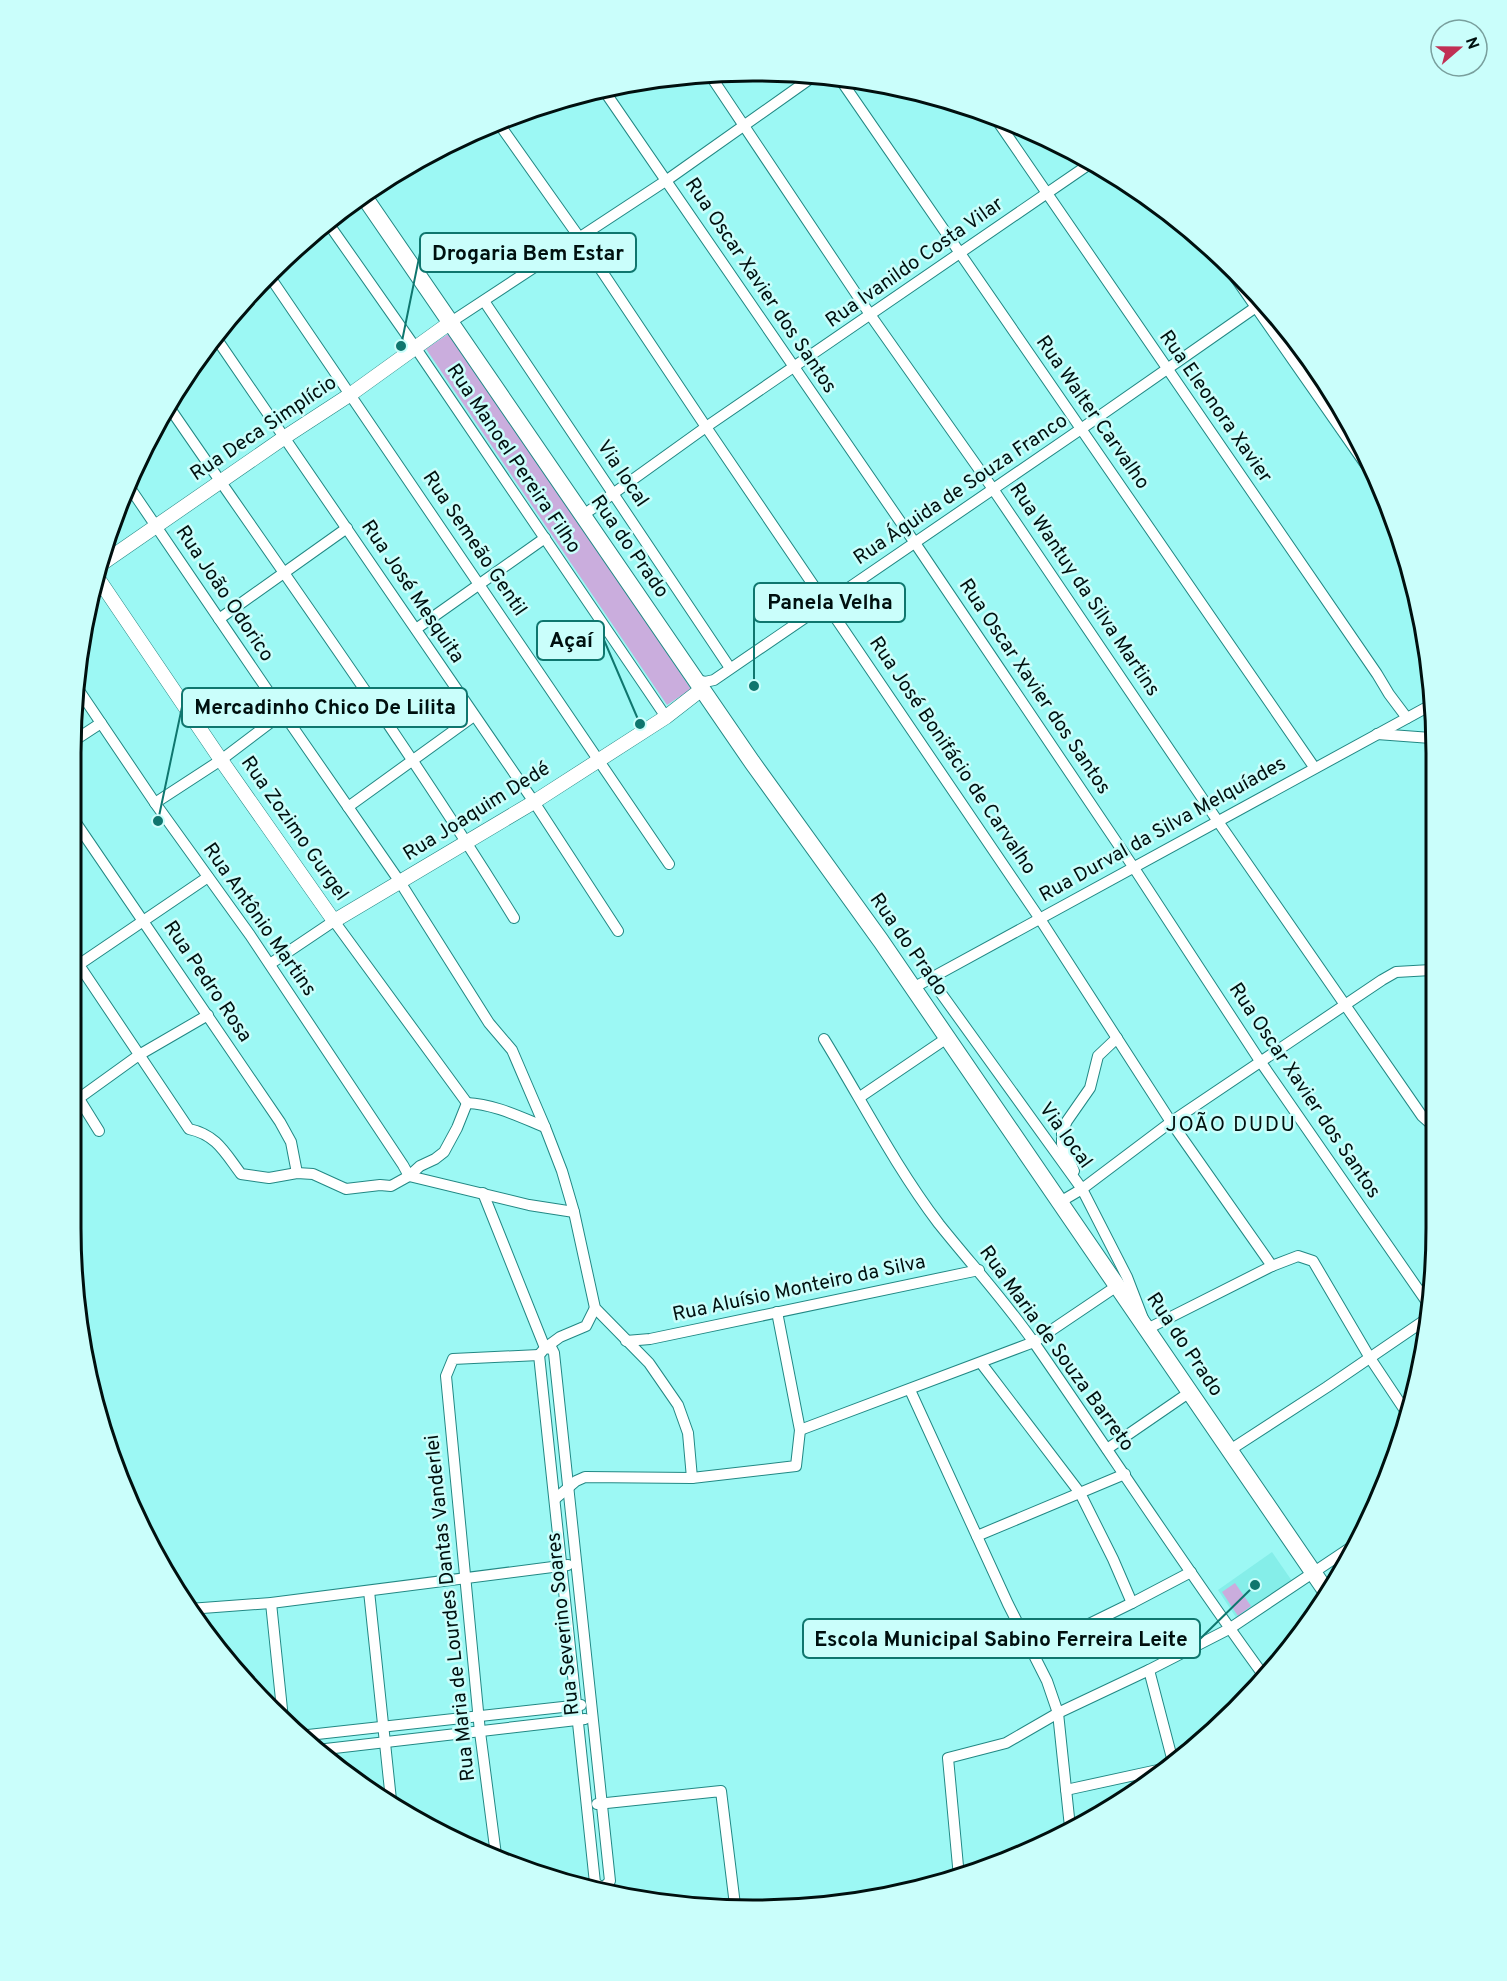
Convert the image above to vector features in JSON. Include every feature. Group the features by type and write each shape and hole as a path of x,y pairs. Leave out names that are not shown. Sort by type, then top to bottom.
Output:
{"main road":[{"name":"Rua do Prado","path":"368,203 582,516 705,687 913,988 1322,1586"}],"street":[{"name":"Rua Wantuy da Silva Martins","path":"715,82 871,316 993,489 1217,820 1426,1120"},
{"path":"451,322 667,180 805,83"},
{"name":"Rua Walter Carvalho","path":"846,88 1314,767"},
{"name":"Rua Oscar Xavier dos Santos","path":"609,97 915,543 1134,868 1260,1061 1422,1295"},
{"name":"Rua José Bonifácio de Carvalho","path":"503,129 579,237 827,603 1040,919 1171,1122 1272,1266"},
{"name":"Rua Eleonora Xavier","path":"1003,129 1407,718"},
{"name":"Rua Ivanildo Costa Vilar","path":"582,516 706,427 1084,168"},
{"name":"Rua Manoel Pereira Filho","path":"333,229 666,717"},
{"name":"Rua Semeão Gentil","path":"274,282 669,864"},
{"name":"Via local","path":"484,302 730,668"},
{"path":"1256,307 1348,439"},
{"name":"Rua Águida de Souza Franco","path":"705,687 1256,307"},
{"name":"Rua Deca Simplício","path":"111,558 285,436 351,394 451,322"},
{"name":"Rua José Mesquita","path":"220,344 534,802 618,931"},
{"path":"173,413 284,572 466,842 514,918"},
{"name":"Rua João Odorico","path":"133,493 400,882 489,1023 512,1050 562,1172 595,1308"},
{"path":"219,619 347,528"},
{"path":"416,629 545,538"},
{"name":"Rua Zozimo Gurgel","path":"103,585 334,921 467,1103"},
{"name":"Rua Joaquim Dedé","path":"270,964 334,921 534,802 666,717 705,687"},
{"name":"Rua Antônio Martins","path":"83,697 270,964 409,1176"},
{"name":"Rua Durval da Silva Melquíades","path":"913,988 1425,708"},
{"path":"156,803 221,760 283,713"},
{"path":"348,807 474,716"},
{"path":"81,736 101,723"},
{"path":"1377,734 1426,738"},
{"name":"Rua Pedro Rosa","path":"81,830 208,1015 291,1142 297,1173"},
{"path":"81,963 208,878"},
{"path":"1060,1202 1082,1189 1171,1122 1260,1061 1396,972 1426,970"},
{"path":"81,975 189,1129 203,1132 211,1137 241,1174 269,1178 297,1173 313,1174 346,1189 391,1186 444,1152 467,1103 477,1103 504,1111 545,1127"},
{"name":"Via local","path":"930,978 1082,1189 1127,1277 1147,1329"},
{"path":"81,1097 139,1055 208,1015"},
{"path":"860,1097 947,1038"},
{"path":"1082,1189 1062,1144 1062,1132 1066,1121 1090,1088 1098,1056 1117,1038"},
{"name":"Rua Maria de Souza Barreto","path":"824,1039 893,1157 940,1224 979,1270 1034,1342 1260,1670"},
{"path":"81,1108 99,1131"},
{"path":"409,1176 529,1205 573,1212"},
{"path":"483,1193 546,1352 560,1338 586,1326 595,1308 649,1363 678,1405 688,1432 692,1478"},
{"path":"1147,1329 1272,1266 1298,1256 1313,1261 1370,1358 1402,1406"},
{"name":"Rua Aluísio Monteiro da Silva","path":"626,1341 650,1339 979,1270"},
{"path":"800,1430 1034,1342 1118,1286"},
{"path":"555,1499 576,1481 585,1477 692,1478 796,1466 800,1430 777,1312"},
{"path":"1230,1449 1418,1325"},
{"name":"Rua Maria de Lourdes Dantas Vanderlei","path":"495,1849 480,1732 446,1376 453,1359 546,1352"},
{"name":"Rua Severino Soares","path":"546,1352 569,1488 610,1881 607,1884"},
{"name":"Rua Severino Soares","path":"546,1352 555,1499 595,1881"},
{"path":"981,1363 1080,1493 1132,1603"},
{"path":"910,1390 976,1536 1053,1696 1058,1713 1069,1821"},
{"path":"1107,1449 1190,1392"},
{"path":"976,1536 1125,1474"},
{"path":"958,1868 948,1758 1006,1743 1058,1713 1230,1629 1341,1554"},
{"path":"199,1608 271,1603 577,1563"},
{"path":"1032,1652 1191,1572"},
{"path":"369,1591 389,1793"},
{"path":"271,1603 282,1706"},
{"path":"1149,1670 1171,1754"},
{"path":"312,1735 590,1703"},
{"path":"329,1749 592,1718"},
{"path":"1066,1790 1149,1771"},
{"path":"587,1804 721,1791 734,1900"}],"shaded area":[{"path":"451,332 691,689 667,705 426,349"},
{"path":"1272,1552 1292,1581 1237,1619 1218,1590"},
{"path":"1235,1583 1251,1606 1238,1616 1222,1592"}],"place":[{"name":"Drogaria Bem Estar","path":"401,346"},
{"name":"Panela Velha","path":"754,686"},
{"name":"Açaí","path":"640,724"},
{"name":"Mercadinho Chico De Lilita","path":"158,821"},
{"name":"Escola Municipal Sabino Ferreira Leite","path":"1255,1585"}],"district":[{"name":"JOÃO DUDU","path":"1231,1125"}]}
